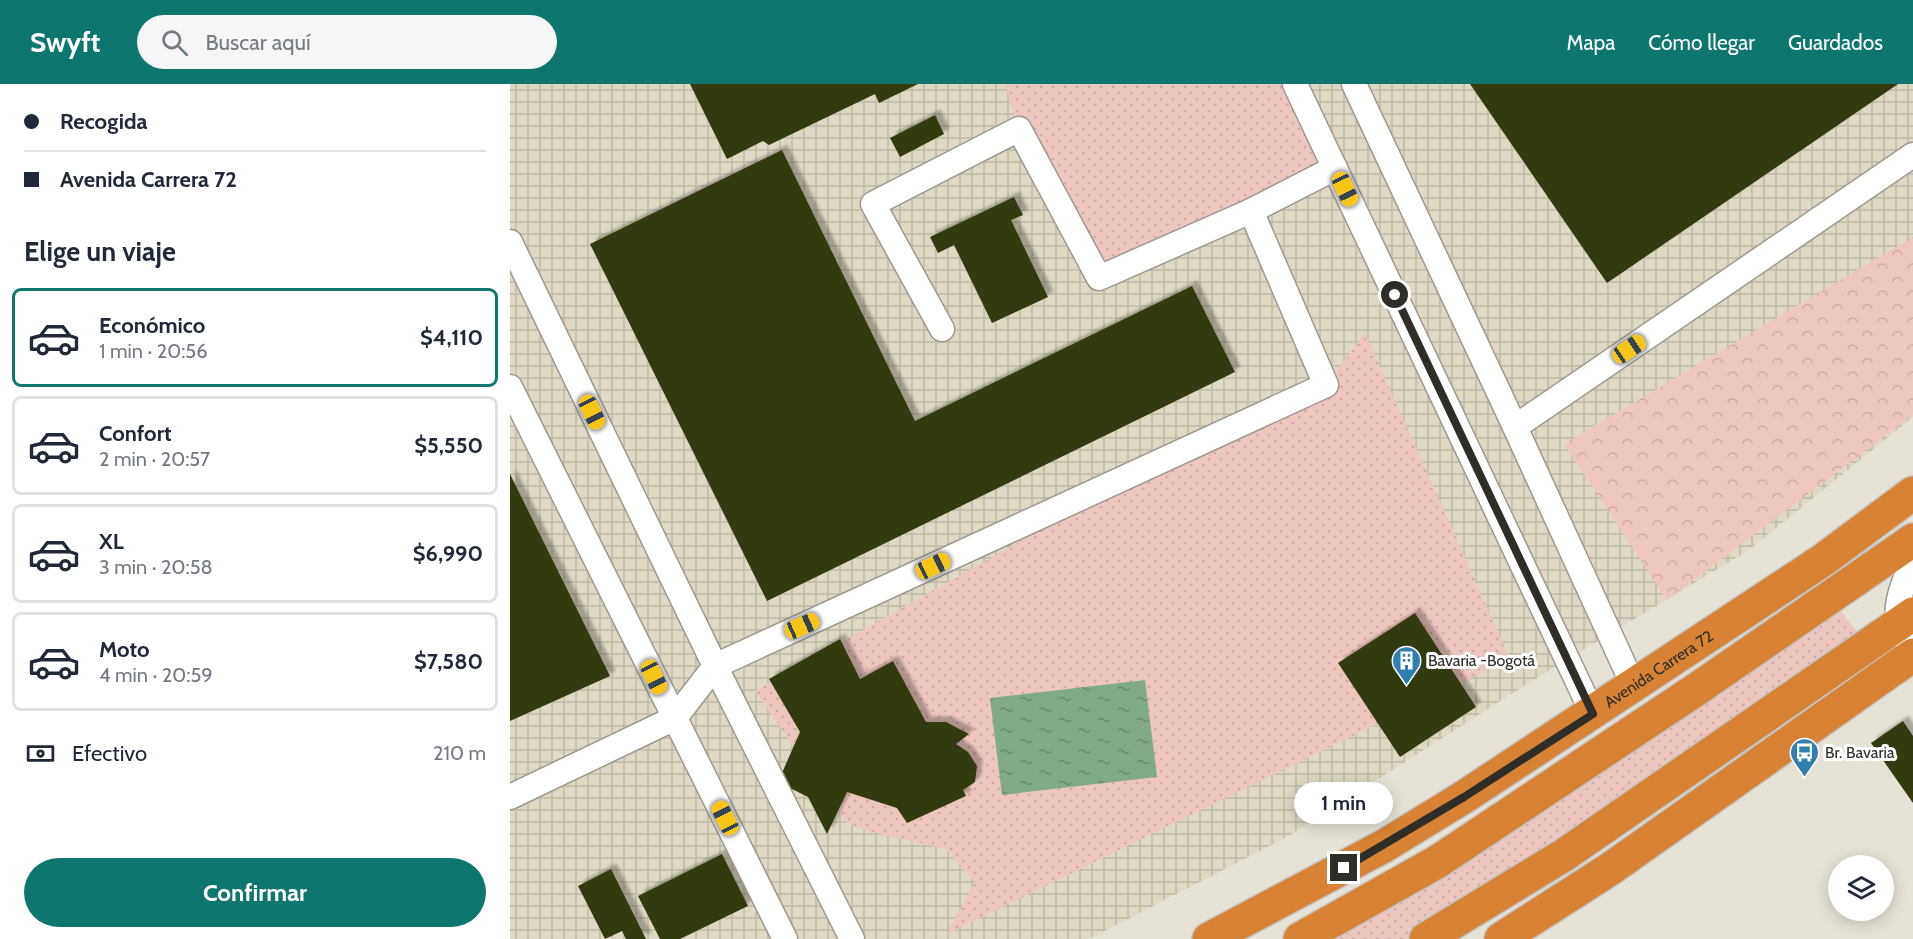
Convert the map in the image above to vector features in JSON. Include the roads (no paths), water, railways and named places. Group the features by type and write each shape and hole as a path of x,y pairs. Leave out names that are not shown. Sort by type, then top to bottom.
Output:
{"highway":[{"name":"Avenida Carrera 72","path":"1209,939 1384,846 1593,714 1823,560 1913,493"},
{"path":"1300,939 1437,862 1706,683 1913,540"},
{"path":"1426,939 1564,855 1905,620"},
{"path":"1501,939 1552,908 1628,856 1912,657"}],"street":[{"path":"1295,84 1593,714"},
{"path":"1354,84 1634,687"},
{"path":"942,329 873,204 1019,129 1099,278 1251,211 1335,168"},
{"path":"1515,427 1913,155"},
{"path":"510,797 675,718 715,666 1326,385 1251,211"},
{"path":"510,242 715,666 852,939"},
{"path":"510,387 785,939"},
{"path":"1912,657 1905,620 1897,608 1903,583 1913,562"}],"water":[{"path":"1145,680 1157,777 1002,795 990,698"}],"place":[{"name":"Bavaria -Bogotá","path":"1407,686"},
{"name":"Br. Bavaria","path":"1804,778"}]}
